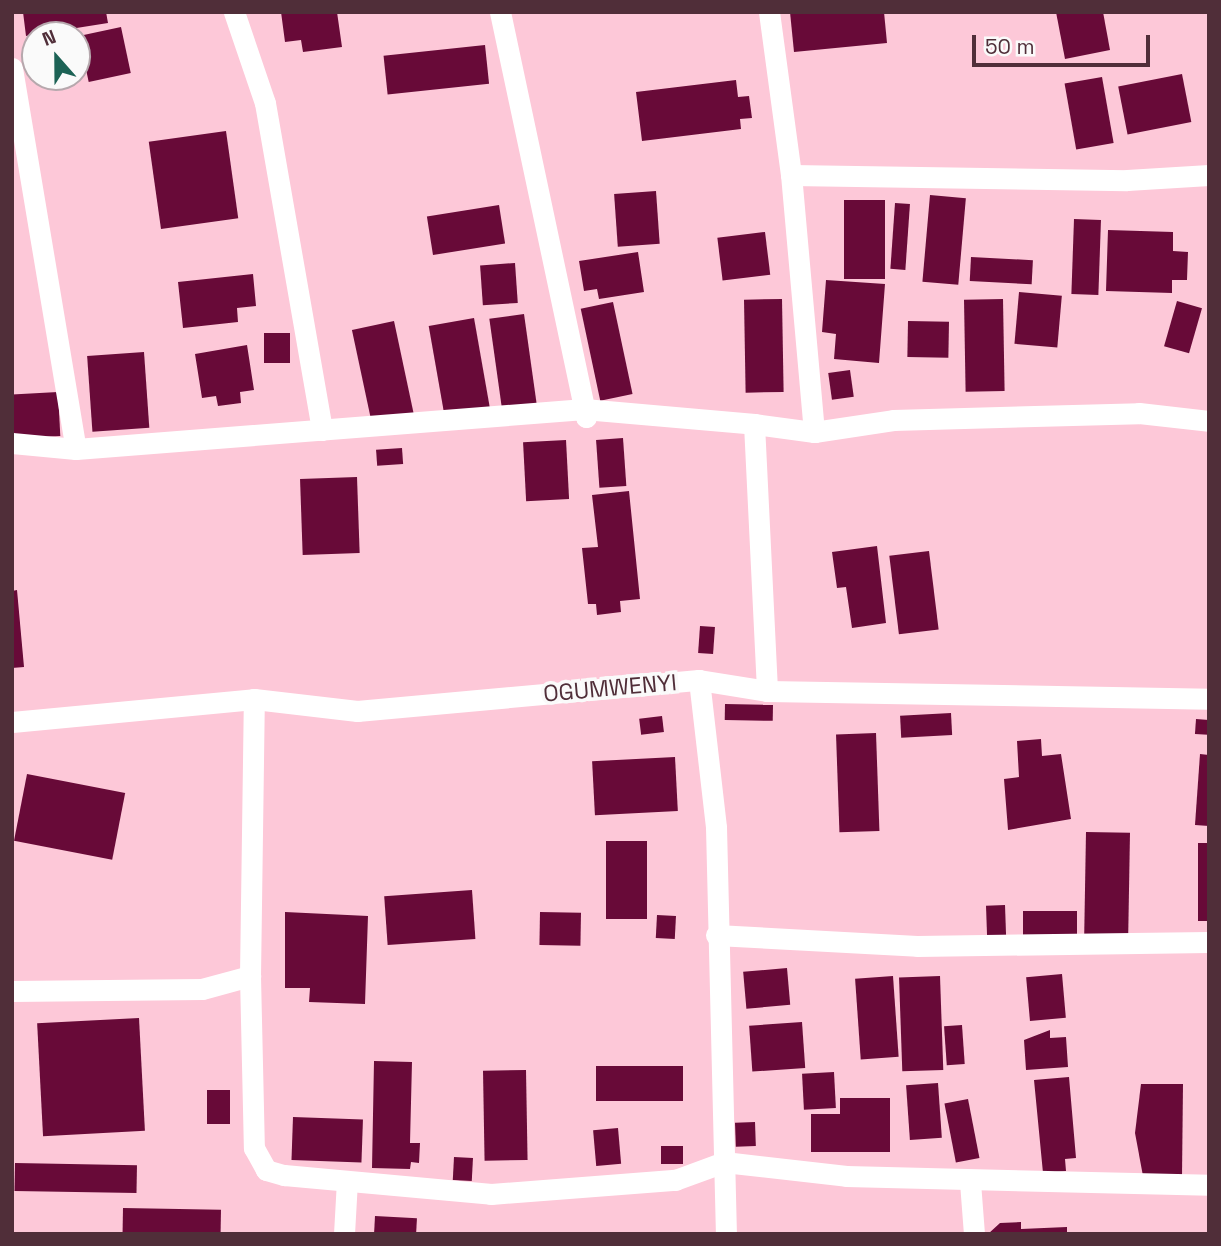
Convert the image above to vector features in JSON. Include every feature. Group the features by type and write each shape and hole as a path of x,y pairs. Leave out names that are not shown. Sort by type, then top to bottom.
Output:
{"street":[{"path":"234,12 265,103 322,430"},
{"path":"500,12 586,416 584,409"},
{"path":"769,12 791,175 814,432"},
{"path":"12,68 76,449"},
{"path":"791,175 1127,180 1209,175"},
{"path":"12,443 76,449 584,409 814,432 893,420 1139,413 1208,421"},
{"path":"1209,412 1209,427"},
{"path":"754,424 767,691"},
{"path":"699,680 716,827 716,934 726,1234"},
{"name":"OGUMWENYI","path":"12,722 254,699 357,711 699,680 767,691 1209,699"},
{"path":"254,699 250,976 254,1148 265,1170 347,1181 491,1194 675,1180 724,1162 970,1182 1209,1185"},
{"path":"716,934 917,946 1209,942"},
{"path":"12,991 202,989 250,976"},
{"path":"344,1234 347,1181"},
{"path":"970,1182 974,1234"}],"building":[{"path":"23,12 106,12 108,23 91,26 91,21 24,21"},
{"path":"281,12 337,12 342,47 303,52 301,40 285,42"},
{"path":"790,12 884,12 887,43 794,52"},
{"path":"1056,12 1103,12 1110,50 1065,59"},
{"path":"121,27 131,73 91,81 91,33"},
{"path":"485,45 489,84 388,94 384,56"},
{"path":"1182,74 1191,122 1128,135 1118,86"},
{"path":"1102,77 1114,143 1076,150 1065,84"},
{"path":"736,80 738,97 749,96 752,118 740,119 741,129 642,141 636,92"},
{"path":"226,131 238,218 161,229 149,142"},
{"path":"656,191 660,244 618,247 614,194"},
{"path":"930,195 966,198 958,285 922,282"},
{"path":"844,200 885,200 885,279 844,279"},
{"path":"895,203 910,204 905,270 890,269"},
{"path":"499,205 505,244 433,255 427,216"},
{"path":"1074,219 1101,220 1098,295 1071,294"},
{"path":"1108,230 1173,232 1173,251 1188,252 1187,280 1172,280 1172,293 1106,291"},
{"path":"765,232 770,275 723,281 717,238"},
{"path":"638,252 644,292 599,299 597,289 584,291 579,261"},
{"path":"971,257 1033,260 1032,284 970,281"},
{"path":"515,263 518,303 483,305 480,265"},
{"path":"253,274 256,306 237,308 238,322 183,328 178,282"},
{"path":"826,280 885,284 879,363 834,359 836,334 822,332"},
{"path":"1019,292 1062,296 1057,348 1014,344"},
{"path":"782,299 784,392 746,393 744,300"},
{"path":"1003,299 1005,391 966,392 964,300"},
{"path":"1177,301 1202,308 1189,353 1164,346"},
{"path":"613,302 633,394 600,401 581,309"},
{"path":"524,314 537,406 502,411 489,319"},
{"path":"474,318 490,411 445,419 429,326"},
{"path":"394,321 414,414 372,423 352,330"},
{"path":"908,321 949,322 948,358 907,357"},
{"path":"264,333 290,333 290,363 264,363"},
{"path":"247,345 254,390 240,392 241,403 218,406 216,396 202,398 195,354"},
{"path":"144,352 149,428 92,432 87,356"},
{"path":"850,370 854,397 832,400 828,373"},
{"path":"58,392 60,436 14,438 12,394"},
{"path":"623,438 626,486 599,488 596,440"},
{"path":"566,440 569,499 526,501 523,442"},
{"path":"402,448 403,464 377,466 376,450"},
{"path":"357,477 360,553 303,555 300,479"},
{"path":"629,491 640,599 620,601 621,612 597,615 596,604 588,604 582,548 598,547 592,495"},
{"path":"877,546 886,623 852,628 846,587 837,588 832,552"},
{"path":"929,551 939,629 899,634 889,556"},
{"path":"17,590 24,667 12,668 12,591"},
{"path":"700,626 715,627 713,654 698,653"},
{"path":"725,704 773,705 773,721 725,720"},
{"path":"951,713 952,735 901,738 900,716"},
{"path":"662,716 664,732 641,735 639,719"},
{"path":"1196,719 1209,720 1208,735 1195,734"},
{"path":"876,733 879,831 839,832 836,734"},
{"path":"1041,739 1042,756 1061,754 1071,819 1008,830 1004,779 1019,777 1017,741"},
{"path":"1200,754 1209,755 1209,826 1195,825"},
{"path":"675,757 678,811 595,815 592,761"},
{"path":"27,774 125,793 112,860 14,841"},
{"path":"1086,832 1130,833 1128,935 1084,934"},
{"path":"606,841 647,841 647,919 606,919"},
{"path":"1198,843 1209,843 1209,921 1198,921"},
{"path":"472,890 475,939 388,945 384,896"},
{"path":"1005,905 1006,936 987,937 986,906"},
{"path":"1023,911 1077,911 1077,936 1023,936"},
{"path":"285,912 368,916 365,1004 309,1002 310,988 285,988"},
{"path":"540,912 581,913 580,946 539,945"},
{"path":"657,915 676,916 675,939 656,938"},
{"path":"787,968 790,1005 746,1009 743,972"},
{"path":"1062,974 1066,1018 1030,1021 1026,977"},
{"path":"893,976 899,1057 861,1059 855,979"},
{"path":"940,976 943,1070 902,1071 899,977"},
{"path":"139,1018 145,1131 43,1136 37,1023"},
{"path":"802,1022 805,1068 752,1072 749,1026"},
{"path":"962,1025 965,1064 947,1065 944,1026"},
{"path":"1050,1030 1050,1038 1066,1037 1068,1067 1026,1070 1024,1040"},
{"path":"374,1061 412,1062 410,1143 420,1143 419,1163 411,1162 410,1169 372,1168"},
{"path":"596,1066 683,1066 683,1101 596,1101"},
{"path":"526,1070 528,1160 485,1161 483,1071"},
{"path":"834,1072 836,1108 804,1110 802,1074"},
{"path":"1069,1077 1076,1158 1065,1159 1066,1171 1043,1173 1034,1080"},
{"path":"938,1083 942,1138 910,1140 906,1085"},
{"path":"1141,1084 1183,1084 1182,1176 1143,1176 1135,1133"},
{"path":"207,1090 230,1090 230,1124 207,1124"},
{"path":"840,1098 890,1098 890,1152 811,1152 811,1114 840,1114"},
{"path":"968,1099 979,1158 956,1162 944,1104"},
{"path":"293,1117 363,1119 361,1162 291,1160"},
{"path":"755,1122 756,1146 736,1147 735,1123"},
{"path":"618,1128 621,1164 596,1166 593,1130"},
{"path":"661,1146 683,1146 683,1164 661,1164"},
{"path":"454,1157 473,1158 472,1181 453,1180"},
{"path":"15,1163 137,1165 136,1193 15,1191"},
{"path":"123,1208 221,1210 221,1234 123,1234"},
{"path":"375,1216 417,1218 416,1234 374,1234"},
{"path":"1021,1222 1021,1229 1067,1227 1067,1234 988,1234 1000,1223"}]}
